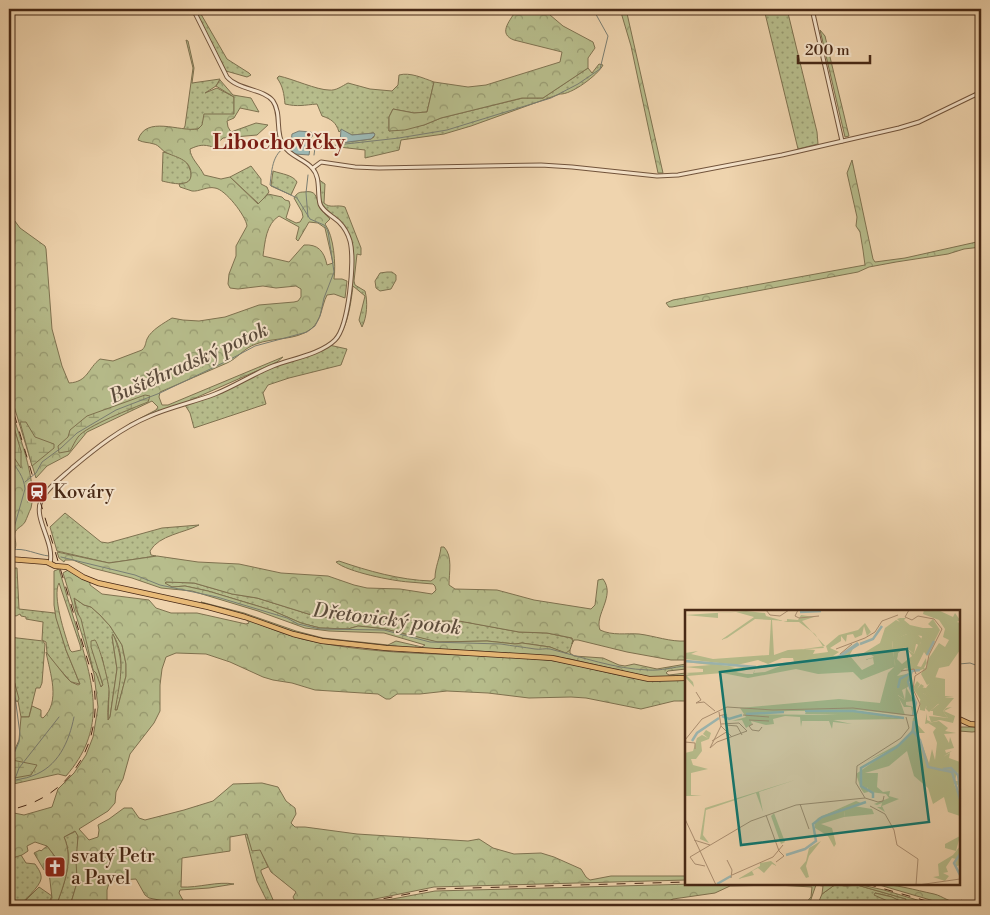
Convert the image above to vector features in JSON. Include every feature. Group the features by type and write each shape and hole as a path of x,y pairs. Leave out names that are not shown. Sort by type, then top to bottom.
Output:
{"main road":[{"path":"11,560 50,563 55,566 67,567 83,577 98,583 208,607 246,617 293,634 322,641 386,648 552,658 649,679 685,678"},
{"path":"960,719 970,724 981,725"}],"street":[{"path":"50,563 51,551 40,514 40,502 56,483 120,432 149,416 217,393 272,366 320,350 337,339 347,308 351,287 352,252 346,231 340,222 325,212 321,205 318,179 313,168 290,154 283,145 276,108 270,98 238,85 227,77 193,9"},
{"path":"812,9 842,141"},
{"path":"313,168 321,162 379,168 541,165 665,176 782,155 919,122 981,92"}],"green space":[{"path":"194,9 198,9 227,59 251,75 247,77 226,71"},
{"path":"514,9 543,9 563,26 593,42 595,48 588,58 588,68 543,98 522,98 441,118 405,130 389,131 389,117 393,109 414,113 427,112 434,82 468,87 486,85 560,62 562,52 514,40 509,37 506,28 515,12"},
{"path":"620,9 626,9 663,173 658,173 631,46"},
{"path":"764,9 787,9 817,132 818,144 798,149"},
{"path":"820,30 825,36 849,136 845,137"},
{"path":"186,40 188,41 194,68 192,83 220,79 216,86 205,93 217,88 234,97 234,114 202,125 198,129 183,130 193,68"},
{"path":"599,64 603,65 596,74 584,84 571,91 444,134 401,140 399,150 365,158 365,150 339,147 340,143 371,139 374,137 374,133 352,135 341,130 339,132 333,121 322,116 317,104 297,106 285,104 283,90 277,78 279,76 324,90 339,88 348,83 370,89 392,91 398,85 399,75 403,74 434,82 427,112 414,113 393,109 389,117 389,131 424,125 441,118 523,98 543,98 588,68 592,73"},
{"path":"220,80 233,95 251,98 259,112 240,108 234,118 227,121 231,132 256,123 268,125 257,135 223,138 213,147 201,145 190,149 193,159 204,175 221,179 230,177 258,204 268,194 282,197 289,201 290,205 286,218 296,223 300,222 303,217 294,198 299,193 313,193 321,210 330,219 325,224 334,251 334,279 347,281 345,298 334,294 327,295 317,322 305,333 252,346 227,363 160,392 159,397 162,405 168,405 283,357 277,362 184,403 129,424 156,410 158,407 152,401 87,432 68,455 47,466 36,478 9,390 9,213 20,228 45,246 52,329 62,366 69,383 84,377 100,359 113,361 142,350 151,333 172,318 199,321 225,317 259,305 298,301 301,297 301,289 296,286 230,288 228,284 229,274 236,256 236,246 247,226 243,216 224,193 215,188 192,191 180,187 179,184 190,180 191,171 187,163 165,152 156,145 138,140 142,132 155,126 198,129 202,125 204,114 234,114 234,97 216,86","holes":["279,216 299,227 296,239 298,241 309,222 318,223 325,228 333,263 327,265 320,249 309,245 304,245 289,262 263,256 267,234 275,219"]},
{"path":"163,152 172,154 186,162 191,173 189,181 181,184 162,181"},
{"path":"852,160 875,262 905,258 981,241 981,247 869,267 858,272 669,307 666,303 673,300 865,265 847,173"},
{"path":"251,166 261,179 261,184 267,187 269,192 259,204 230,177"},
{"path":"273,171 290,176 297,182 291,195 271,186"},
{"path":"318,179 325,184 324,203 329,206 345,207 361,248 361,255 357,254 354,281 355,285 365,291 367,305 365,319 362,327 359,320 365,296 353,286 344,328 337,339 347,308 352,252 346,231 321,205"},
{"path":"392,272 396,275 396,280 391,289 380,291 376,288 375,281 380,273"},
{"path":"329,345 347,349 341,365 268,385 263,393 266,404 194,428 190,413 185,405 217,393 272,366 320,350"},
{"path":"145,395 150,396 148,402 90,428 78,437 70,451 59,453 58,446 68,437 70,430 87,416"},
{"path":"9,403 26,456 32,484 32,497 31,508 25,522 15,533 16,546 14,552 9,554 9,458 18,458 21,452 9,410"},
{"path":"9,411 21,451 21,468 9,450"},
{"path":"20,422 26,422 35,437 54,444 54,448 32,466"},
{"path":"65,513 101,542 108,543 162,528 199,525 159,541 150,551 151,555 156,556 109,563 57,551 50,527"},
{"path":"441,547 444,547 449,555 449,585 455,589 497,590 534,600 591,609 595,605 598,580 603,579 607,592 600,618 600,630 610,633 639,634 668,640 685,641 685,660 671,660 627,652 578,640 574,640 572,644 572,638 547,633 519,632 459,621 318,617 257,598 232,594 194,583 165,583 172,587 185,586 208,591 271,610 301,623 320,628 348,629 358,626 385,629 438,642 487,641 522,643 550,647 566,653 570,650 570,653 574,656 603,658 625,666 634,664 657,669 685,664 685,669 668,671 666,673 669,675 685,673 685,676 649,677 570,659 548,656 386,647 322,639 294,633 201,602 244,613 323,638 388,645 396,641 422,647 425,645 384,633 305,628 258,611 192,591 161,588 132,578 92,568 73,560 65,560 64,562 59,558 57,552 109,563 157,556 198,562 239,564 281,573 328,576 367,588 400,589 432,594 436,590 433,584 382,578 350,569 336,562 339,561 396,577 431,581 435,578"},
{"path":"15,568 17,568 19,609 55,613 66,650 80,684 71,682 47,653 46,642 42,640 43,622 26,619 26,617 20,614 16,616 9,612 9,592"},
{"path":"59,569 90,676 93,710 92,727 87,743 66,776 58,774 9,785 9,763 19,740 21,717 29,717 32,706 41,710 41,717 43,718 52,704 52,678 46,652 71,682 80,684 66,650 56,618 54,571","holes":["59,583 81,650 72,652 70,650 58,606 57,589"]},
{"path":"68,570 90,582 90,585 102,594 149,600 156,608 171,613 197,613 246,624 249,623 247,620 249,620 295,637 332,645 394,652 548,660 633,678 685,680 685,701 674,701 641,709 586,698 529,698 447,691 397,694 390,699 386,699 378,694 315,690 263,677 230,662 206,654 176,653 166,657 160,685 160,711 154,723 130,754 123,779 116,792 115,803 108,811 79,829 89,840 98,837 98,825 124,808 132,808 139,818 145,820 213,801 233,784 262,783 278,787 286,801 295,808 296,814 291,823 295,827 357,834 468,841 479,839 493,848 514,854 541,853 554,857 581,869 590,880 611,876 685,876 685,880 434,887 370,900 295,901 293,897 296,892 271,872 260,850 252,851 247,834 230,837 230,851 182,858 181,887 221,883 234,884 180,890 179,893 183,900 191,906 172,906 164,901 149,898 145,895 136,879 119,880 109,883 107,906 70,906 77,877 78,836 75,831 64,837 67,845 68,863 65,881 59,898 56,906 47,906 52,898 49,872 50,874 57,875 61,872 60,865 57,863 59,862 47,846 35,842 27,846 28,851 22,855 9,859 9,812 24,815 52,807 58,789 74,773 86,755 93,737 98,707 94,674 63,573","holes":["74,598 84,605 91,607 110,626 122,645 126,664 126,676 117,710 115,710 121,661 113,634 117,669 108,720 109,689 104,664 95,640 91,641 91,647 103,685 101,687 93,670"]},
{"path":"166,582 194,583 232,594 257,598 318,617 460,621 519,632 547,633 571,638 573,641 567,654 550,647 522,643 487,641 436,642 385,629 358,626 348,629 320,628 301,623 271,610 208,591 185,586 172,587 165,584"},
{"path":"74,598 84,605 91,607 100,615 110,626 122,645 126,664 126,676 117,710 115,710 121,664 118,646 114,636 112,637 117,669 108,720 109,692 102,657 98,669 103,685 100,687 93,670"},
{"path":"9,637 43,641 45,644 42,683 40,688 36,688 29,717 21,717 9,662"},
{"path":"9,662 19,699 17,702 9,688"},
{"path":"981,727 981,731 960,731 960,728"},
{"path":"12,760 37,765 31,775 14,778 9,776 9,767"},
{"path":"76,831 78,836 76,886 70,906 56,906 67,872 68,854 64,837"},
{"path":"245,834 260,849 268,867 261,870 261,872 274,902 273,904 268,903 257,881"},
{"path":"47,846 60,865 61,872 57,876 50,874 48,869 44,870 34,853 41,851"},
{"path":"21,855 26,863 35,864 41,879 35,890 23,901 17,906 9,906 9,859"},
{"path":"685,884 777,885 730,886 715,893 673,899 659,906 295,905 371,903 435,891"},
{"path":"777,885 816,885 810,902 804,905 811,897 812,887"},
{"path":"816,885 835,885 822,894 823,886"},
{"path":"835,885 857,885 906,899 905,906 900,906 817,906 822,894","holes":["875,893 889,896 902,902 900,906"]},
{"path":"857,885 884,890 937,906 905,906 906,899"},
{"path":"879,885 890,885 937,895 952,901 959,902 962,900 962,903 978,906 951,906"},
{"path":"39,887 52,896 47,906 20,906"},
{"path":"875,893 892,897 902,902 902,905 899,906 874,895"}],"water":[{"path":"341,129 352,135 374,133 375,135 371,139 340,143"},
{"path":"299,131 311,132 313,135 308,143 310,148 309,155 295,154 290,150 292,134"}],"waterway":[{"name":"Buštěhradský potok","path":"310,148 399,138 447,130 551,98 578,84 600,69 608,36 593,9"},
{"name":"Buštěhradský potok","path":"25,482 36,473 42,462 77,433 116,410 160,393 255,346 307,332 315,326 334,272 328,231 324,225 310,219 297,198 270,185 274,161 280,151 291,145"},
{"name":"Buštěhradský potok","path":"314,155 315,148"},
{"path":"308,175 306,193 308,217"},
{"path":"9,458 22,477 25,489 12,535"},
{"name":"Dřetovický potok","path":"11,558 12,539"},
{"name":"Dřetovický potok","path":"12,550 17,549 49,556"},
{"name":"Dřetovický potok","path":"61,557 135,575 160,585 217,597 287,618 298,624 320,629 384,630 430,642 501,644 548,649 611,665 636,669 658,670 685,666"},
{"path":"9,576 11,562"},
{"name":"Dřetovický potok","path":"960,664 970,663 981,667"},
{"path":"9,676 14,689 20,734 19,742 9,765"},
{"path":"15,779 19,768 59,717"},
{"path":"9,782 29,777 49,766 61,753 69,736 74,717"}],"railway":[{"path":"9,397 92,675 95,698 94,721 89,742 80,761 68,778 51,792 32,803 9,810"},
{"path":"276,906 313,902 371,901 434,889 685,882"},
{"path":"870,885 944,906"}],"place":[{"name":"Kováry","path":"37,492"},
{"name":"svatý Petr a Pavel","path":"55,867"}],"district":[{"name":"Libochovičky","path":"279,143"}]}
